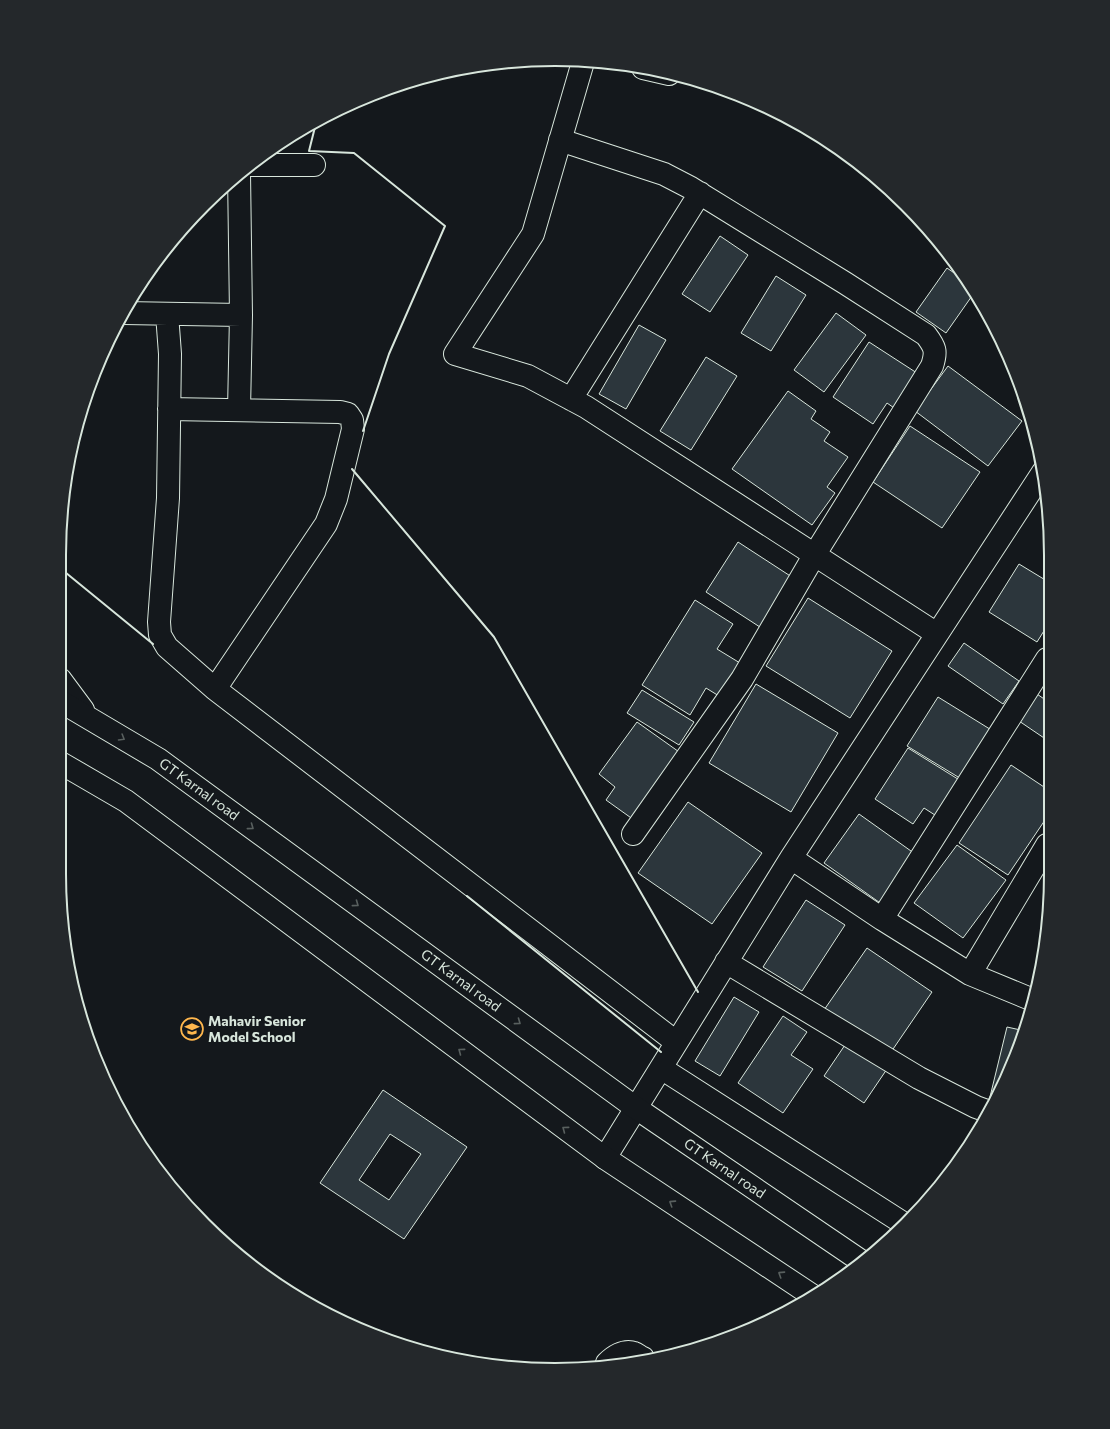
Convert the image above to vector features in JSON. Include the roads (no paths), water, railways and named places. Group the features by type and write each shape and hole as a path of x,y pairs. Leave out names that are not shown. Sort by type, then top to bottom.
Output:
{"street":[{"path":"582,67 533,234 456,354 528,376 586,407 938,634"},
{"path":"560,140 664,174 700,193 926,335 933,345 935,355 932,366 815,554 742,679 633,834"},
{"path":"260,165 314,165"},
{"path":"239,182 241,315 239,410"},
{"path":"571,399 700,193"},
{"path":"130,314 241,315"},
{"path":"167,314 170,354 168,498 158,622 160,636 167,647 215,689 676,1042"},
{"path":"169,409 340,412 348,414 352,420 353,429 336,499 326,524 215,689"},
{"path":"604,1158 791,858 1038,478"},
{"path":"882,919 1044,664"},
{"path":"66,687 88,718"},
{"name":"GT Karnal road","path":"66,705 158,759 636,1108 857,1258"},
{"path":"66,766 126,801 604,1158 808,1292"},
{"path":"970,974 1044,850"},
{"path":"791,858 882,919 970,974 1028,998"},
{"path":"726,962 919,1078 983,1109"},
{"path":"661,1068 900,1221"},
{"path":"610,1360 623,1353 633,1352 639,1356"}],"place":[{"name":"Mahavir Senior Model School","path":"192,1029"}]}
